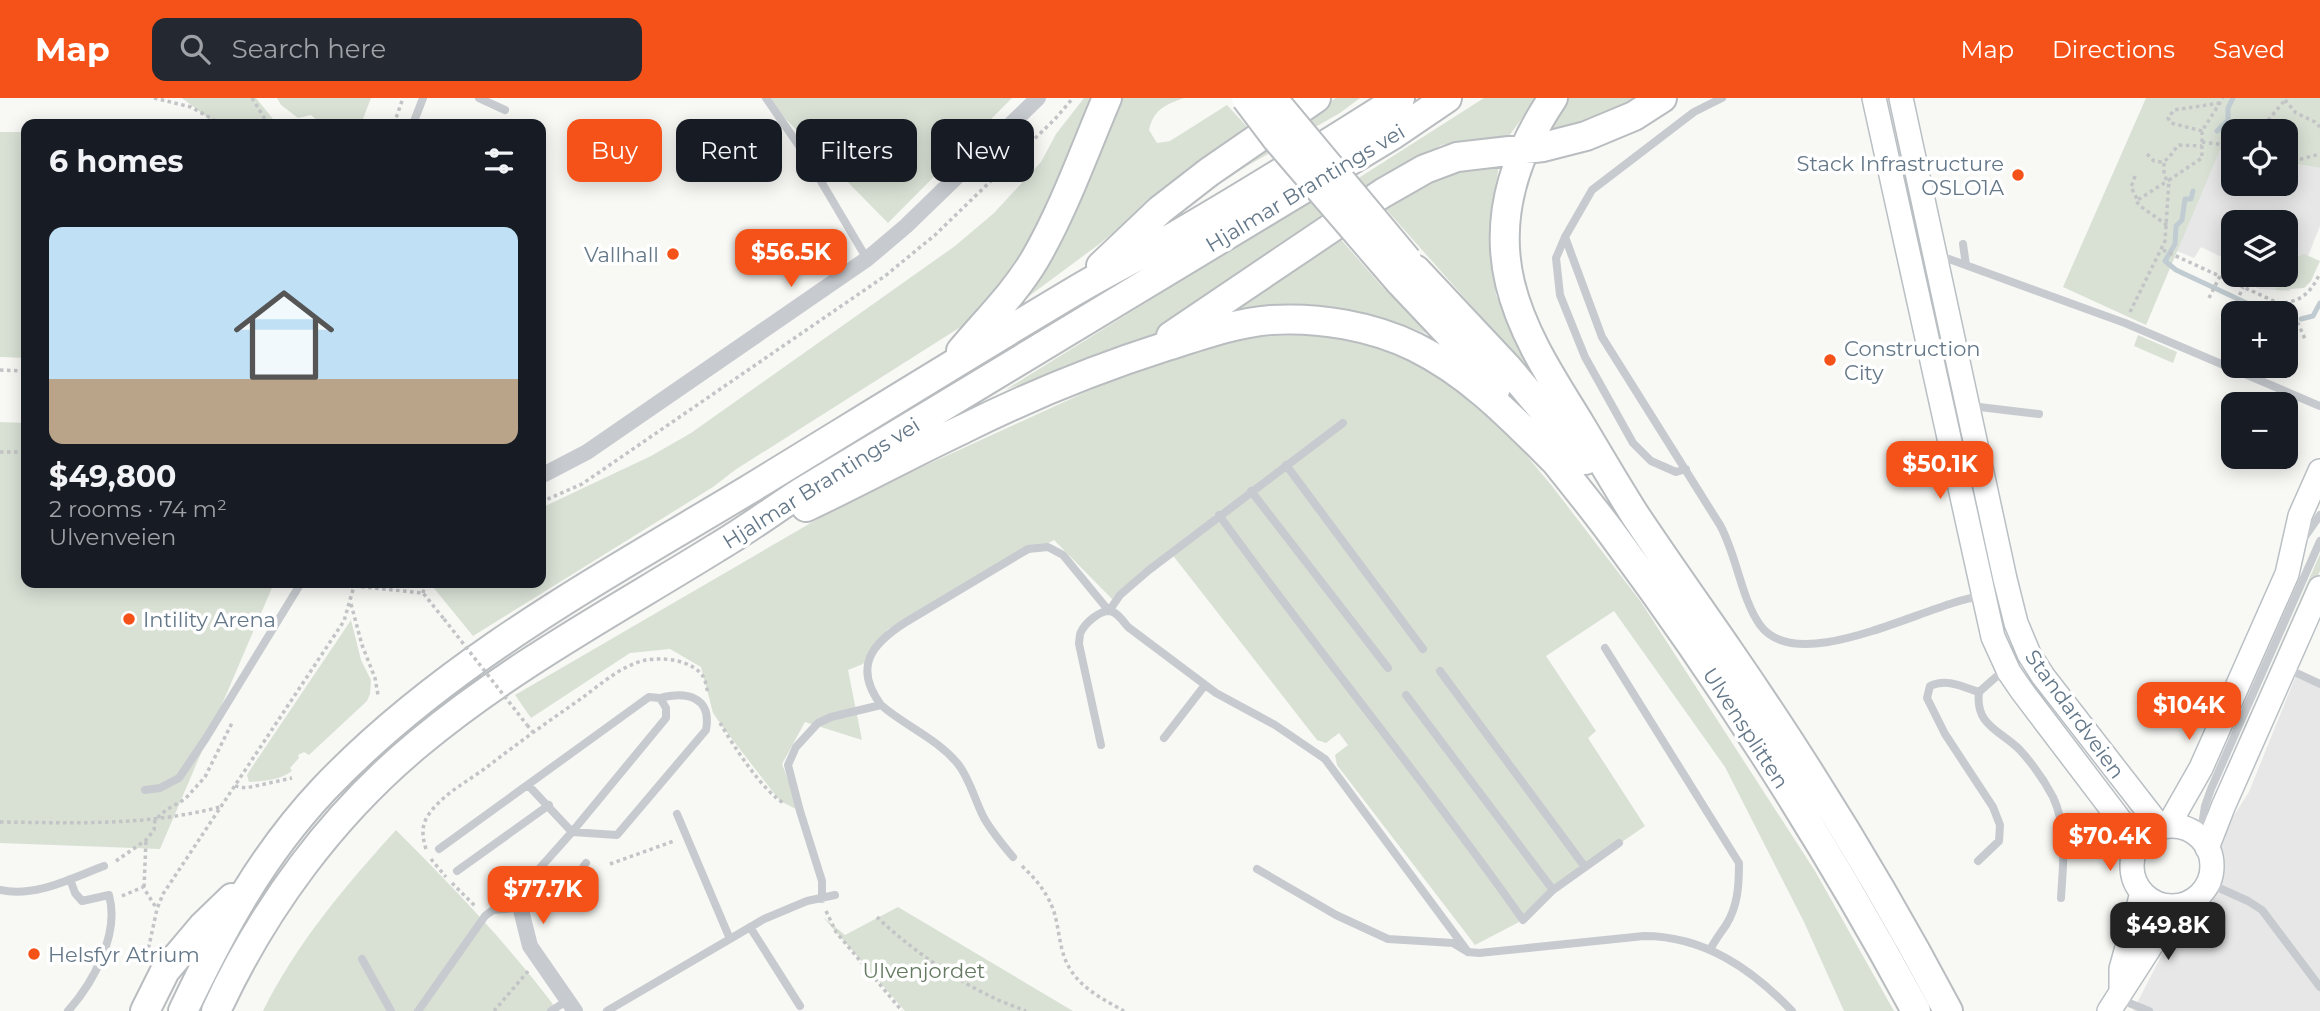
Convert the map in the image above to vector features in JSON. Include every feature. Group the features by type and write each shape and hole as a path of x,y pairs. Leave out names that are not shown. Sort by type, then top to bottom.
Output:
{"highway":[{"path":"944,370 1013,290 1034,261 1052,226 1107,98"},
{"path":"1246,98 1277,138 1408,276 1507,367 1578,452 1634,513"},
{"path":"1272,98 1467,353 1554,460"},
{"path":"1078,289 1160,210 1209,172 1316,98"},
{"name":"Hjalmar Brantings vei","path":"252,879 323,791 402,716 523,627 1078,289 1177,235 1400,98"},
{"name":"Hjalmar Brantings vei","path":"216,1011 254,937 316,849 354,806 418,743 475,700 542,654 718,547 800,493 1394,134 1447,98"},
{"path":"1553,98 1523,149 1509,191 1506,253 1512,291 1538,354 1634,513"},
{"path":"1149,352 1360,209 1425,169 1457,157 1564,143 1608,128 1662,98"},
{"path":"718,547 851,486 995,414 1149,352 1224,329 1271,320 1329,322 1392,337 1443,363 1503,409 1554,460"},
{"name":"Ulvensplitten","path":"1554,460 1651,587 1758,746 1860,910 1916,1011"},
{"name":"Ulvensplitten","path":"1634,513 1815,781 1881,890 1948,1011"},
{"path":"145,1011 165,971 203,926 252,879"},
{"path":"183,1011 252,879"}],"street":[{"path":"546,474 587,452 867,259 915,217 1038,98"},
{"name":"Standardveien","path":"1874,98 1993,637 2009,672 2137,846"},
{"name":"Standardveien","path":"1901,98 2005,579 2021,638 2043,676 2164,827"},
{"path":"2164,827 2202,768 2287,574 2300,516 2320,471"},
{"path":"2204,843 2223,807 2320,588"},
{"path":"2116,1000 2134,976 2165,924 2180,906 2195,899 2208,883 2212,867 2204,843 2182,828 2164,827 2146,835 2137,846 2133,857 2134,881 2142,893 2158,904 2180,906"},
{"path":"2116,1000 2121,969 2142,893"},
{"path":"520,906 530,946 571,1006"}],"lane":[{"path":"415,119 423,98"},
{"path":"479,98 505,110"},
{"path":"766,98 806,156 867,259"},
{"path":"1686,469 1676,472 1651,461 1633,443 1585,357 1560,295 1556,258 1564,237 1592,190 1694,112 1722,98"},
{"path":"1564,237 1602,337 1728,539 1749,604 1766,632 1791,643 1825,644 1854,637 1938,607 1983,596"},
{"path":"1962,244 1966,265"},
{"path":"1935,258 1949,259 2124,323 2320,406"},
{"path":"1968,405 2039,414"},
{"path":"1101,745 1079,644 1081,632 1100,613 1109,611 1120,595 1219,515 1343,423"},
{"path":"1286,465 1423,649"},
{"path":"1251,491 1388,668"},
{"path":"1219,515 1524,920 1553,890 1619,844"},
{"path":"2287,574 2299,547 2320,515"},
{"path":"2204,843 2205,806 2211,789 2320,541"},
{"path":"1013,857 984,818 960,766 946,751 904,725 881,705 872,694 867,673 870,656 888,633 1028,549 1042,547 1058,551 1077,570 1109,611 1205,685 1275,725 1325,759 1468,952"},
{"path":"145,790 160,788 179,778 298,588"},
{"path":"1605,648 1739,863 1739,892 1726,925 1716,936 1710,950"},
{"path":"2285,668 2320,684"},
{"path":"1440,671 1585,867"},
{"path":"2009,672 1996,677 1979,692 1977,704 1982,717 1995,732 2017,747 2037,771 2053,798 2061,818 2064,840 2061,898"},
{"path":"1978,861 1999,841 2000,825 1993,807 1945,734 1927,698 1930,687 1938,683 1948,682 1979,692"},
{"path":"1164,737 1205,685"},
{"path":"439,849 649,697 660,698 678,694 693,697 705,710 708,719 706,730 617,835 572,832 528,785"},
{"path":"1406,695 1553,890"},
{"path":"520,906 539,869 666,718 666,708 660,698"},
{"path":"822,899 822,881 788,765 804,736 818,723 831,717 881,705"},
{"path":"457,871 549,805"},
{"path":"677,814 730,939"},
{"path":"418,1011 485,916 493,910 556,905 586,863"},
{"path":"0,890 24,892 104,866"},
{"path":"1257,869 1336,915 1388,939 1453,943 1468,952 1644,936 1687,940 1727,958 1762,982 1793,1011"},
{"path":"68,1011 81,996 104,949 111,922 109,895 82,901 75,893 70,879"},
{"path":"2208,883 2262,910 2320,987"},
{"path":"607,1011 750,927 807,901 835,895"},
{"path":"750,927 800,1006"},
{"path":"362,959 391,1011"},
{"path":"2116,1000 2150,1011"},
{"path":"551,1011 571,1006"}],"path":[{"path":"154,98 191,107 212,119"},
{"path":"252,98 265,119"},
{"path":"396,119 403,98"},
{"path":"2137,199 2202,158 2202,131 2223,98"},
{"path":"2269,119 2285,99 2296,113 2320,127"},
{"path":"2196,100 2197,106"},
{"path":"2202,131 2171,123 2168,118 2174,110 2220,103"},
{"path":"2124,323 2166,251 2168,180 2164,174 2164,162 2179,145 2221,145"},
{"path":"2147,154 2154,162 2164,162"},
{"path":"2298,159 2320,155"},
{"path":"2135,176 2131,187 2140,206 2168,225"},
{"path":"2166,251 2220,276 2210,298"},
{"path":"2294,301 2310,291 2320,273"},
{"path":"2236,301 2243,287 2276,301"},
{"path":"2298,322 2305,339"},
{"path":"0,370 21,371"},
{"path":"0,452 21,452"},
{"path":"146,958 163,894 344,621 355,588"},
{"path":"381,588 423,593 533,732"},
{"path":"423,593 424,588"},
{"path":"350,601 378,695"},
{"path":"424,843 423,827 436,806 533,732 616,674 645,660 657,659 690,665 705,679 710,702"},
{"path":"717,720 743,758 773,794 780,801 800,811"},
{"path":"235,786 246,788 292,778"},
{"path":"0,822 128,823 193,814 221,807"},
{"path":"610,864 687,837"},
{"path":"146,840 144,887 157,909"},
{"path":"1013,857 1042,887 1050,900 1063,956 1073,974 1104,1000 1124,1011"},
{"path":"110,901 144,887"},
{"path":"822,899 836,932 902,1011"},
{"path":"877,917 899,939 953,974 989,996 1026,1011"},
{"path":"494,1011 531,967"}],"shaded area":[{"path":"2220,150 2221,196 2298,196 2298,164 2320,168 2320,226 2308,256 2311,264 2298,280 2298,210 2221,210 2221,257 2201,247 2194,258 2175,250"},
{"path":"2256,287 2292,287 2289,291"},
{"path":"2297,673 2320,684 2320,1011 2133,1011 2231,820 2249,792"}],"green space":[{"path":"182,98 256,98 273,119 209,119"},
{"path":"277,98 371,98 363,119 315,119 311,115 298,118 281,105"},
{"path":"765,98 1012,98 991,119 931,119 931,180 888,223 848,182 917,182 917,119 796,119 796,130"},
{"path":"1084,98 1099,98 1033,247 970,321 735,470 713,487 473,636 434,588 546,588 546,506 651,456 691,433 955,246 994,213 1023,182 1034,182 1034,170 1056,134"},
{"path":"1114,98 1184,98 1166,106 1154,117 1149,130 1157,143 1170,141 1227,105 1251,131 1165,191 1013,308"},
{"path":"1336,98 1360,98 1340,113 1247,166 1182,208 1245,156"},
{"path":"1484,98 1537,98 1506,140 1476,139 1441,145 1367,190 1357,179"},
{"path":"1566,98 1648,98 1552,137 1544,129"},
{"path":"2146,98 2320,98 2320,168 2298,164 2298,119 2221,119 2221,150 2146,325 2063,287"},
{"path":"0,132 21,132 21,358 0,357"},
{"path":"1499,163 1492,215 1496,295 1531,373 1384,207 1437,176 1470,164"},
{"path":"1310,201 1325,218 1159,333 1005,390"},
{"path":"1337,235 1386,291 1395,286 1448,342 1395,322 1320,306 1291,306 1220,315"},
{"path":"2304,254 2320,261 2311,281 2304,288 2276,290 2277,287 2298,287 2298,257"},
{"path":"1350,333 1441,372 1517,444 1552,486 1641,602 1815,871 1894,1011 1844,1011 1804,922 1725,767 1614,611 1546,656 1596,731 1588,738 1645,826 1553,890 1523,920 1475,945 1337,765 1335,755 1348,745 1339,733 1326,743 1317,740 1171,553 1112,599 1054,540 888,629 863,664 848,670 862,740 805,722 782,764 800,811 780,801 713,713 701,667 670,649 630,653 531,718 515,695 852,499 1125,374 1230,338"},
{"path":"2138,335 2177,352 2173,363 2134,346"},
{"name":"Intility Arena","path":"0,422 21,423 21,588 272,588 160,849 0,843"},
{"path":"2320,554 2320,571 2231,773 2225,771"},
{"path":"351,620 361,660 371,680 367,701 309,755 304,752 298,755 299,758 290,768 292,771 277,778 249,782 247,775 250,770"},
{"path":"396,830 480,918 558,1011 263,1011 306,939"},
{"name":"Ulvenjordet","path":"898,907 1073,1011 905,1011 823,917 845,935"}],"waterway":[{"path":"2217,131 2228,120 2228,108 2233,98"},
{"path":"2193,191 2191,199 2185,199 2182,220 2176,226 2175,244 2165,261 2176,270 2242,301"},
{"path":"2301,319 2313,316 2320,303"}],"place":[{"name":"Stack Infrastructure OSLO1A","path":"2018,175"},
{"name":"Vallhall","path":"673,254"},
{"name":"Construction City","path":"1830,360"},
{"name":"Intility Arena","path":"129,619"},
{"name":"Helsfyr Atrium","path":"34,954"}]}
